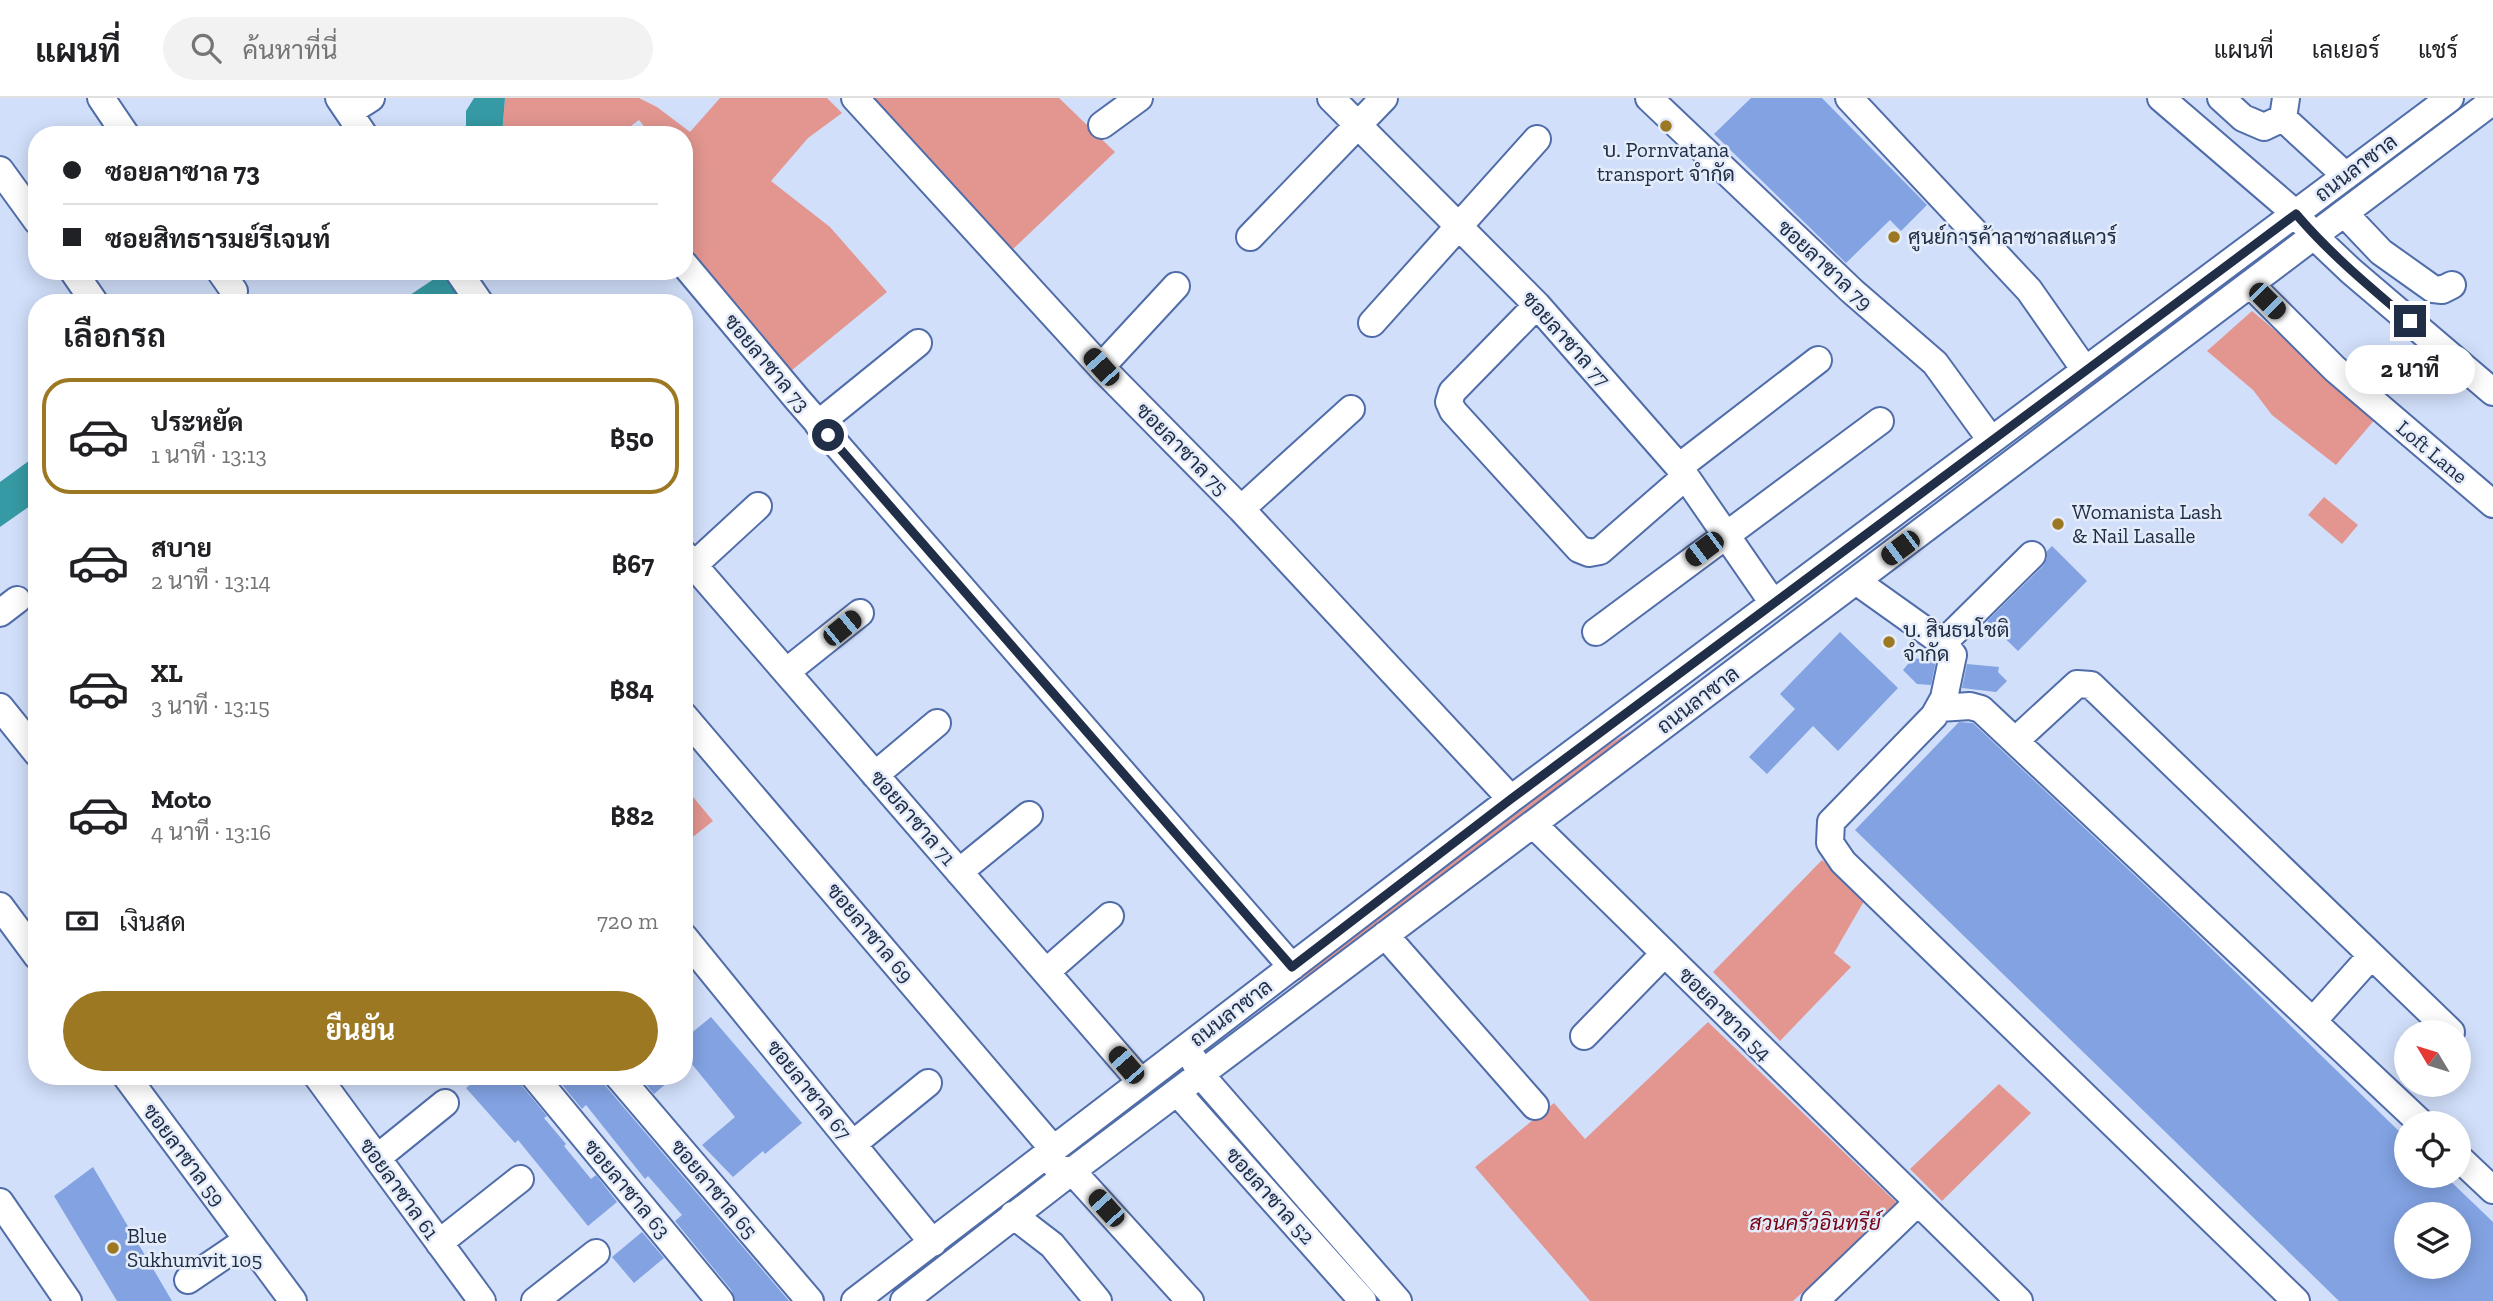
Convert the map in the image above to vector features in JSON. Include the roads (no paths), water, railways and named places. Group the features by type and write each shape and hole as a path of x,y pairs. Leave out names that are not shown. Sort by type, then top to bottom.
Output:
{"street":[{"path":"101,98 115,126"},
{"name":"ซอยลาซาล 75","path":"855,98 1101,367 1241,509 1511,799"},
{"path":"1102,125 1139,98"},
{"name":"ซอยลาซาล 77","path":"1331,98 1537,305 1682,472 1773,603"},
{"path":"1250,237 1384,98"},
{"name":"ซอยลาซาล 79","path":"1649,98 1852,291 1935,363 1991,440"},
{"path":"1849,98 2029,290 2085,370"},
{"path":"2161,98 2306,206 2317,209 2320,214 2381,174 2400,171"},
{"path":"2221,98 2243,118 2264,127 2284,108 2346,176"},
{"name":"ถนนลาซาล","path":"855,1301 1511,799 2450,98"},
{"name":"ถนนลาซาล","path":"922,1297 1013,1215 2493,102"},
{"path":"353,103 361,126"},
{"path":"1372,323 1538,139"},
{"path":"0,170 28,191"},
{"path":"2306,206 2314,236 2351,271 2491,387"},
{"path":"2344,213 2381,252 2433,289 2442,290 2452,285"},
{"path":"2204,282 2222,282 2287,235 2293,234 2296,237 2292,245 2274,267"},
{"name":"ซอยลาซาล 73","path":"693,275 818,424 1292,967"},
{"name":"Loft Lane","path":"2250,284 2335,369 2493,504"},
{"path":"1101,367 1176,286"},
{"path":"1537,305 1452,392 1449,402 1454,411 1579,549 1589,553 1600,551 1682,472 1818,360"},
{"path":"818,424 918,342"},
{"path":"1870,531 1860,543 1858,552 1862,557 1873,554 2034,431 2101,397"},
{"path":"1241,509 1351,409"},
{"path":"1596,632 1880,421"},
{"path":"693,557 758,506"},
{"path":"1943,643 2032,555"},
{"name":"ซอยลาซาล 71","path":"693,565 1141,1082"},
{"path":"1611,724 1635,719 1822,582 1834,577 1842,581 1841,591 1829,601"},
{"path":"1856,581 1943,643 1953,655 1944,698 1934,716 1832,822 1830,843 1843,862 2296,1301"},
{"path":"786,672 860,613"},
{"path":"2015,741 2077,684 2091,685 2438,1020"},
{"path":"1938,708 1970,706 1981,709 2408,1111"},
{"path":"0,707 28,737"},
{"path":"875,775 937,723"},
{"name":"ซอยลาซาล 69","path":"693,727 1054,1150"},
{"path":"959,872 1029,815"},
{"name":"ซอยลาซาล 54","path":"1533,824 2018,1301"},
{"path":"0,906 28,944"},
{"path":"1046,972 1110,916"},
{"path":"1385,935 1535,1106"},
{"name":"ซอยลาซาล 67","path":"693,948 853,1144 940,1238"},
{"path":"1584,1036 1664,954"},
{"path":"2313,1021 2371,956"},
{"path":"1198,1037 1211,1049 1218,1047 1263,1012 1307,985 1327,979"},
{"path":"1188,1083 1198,1037"},
{"path":"1079,1130 1077,1141 1081,1145 1100,1135 1165,1085 1174,1081 1188,1083 1398,1301"},
{"path":"853,1144 928,1083"},
{"name":"ซอยลาซาล 52","path":"1188,1083 1363,1301"},
{"name":"ซอยลาซาล 59","path":"133,1085 293,1301"},
{"name":"ซอยลาซาล 61","path":"324,1085 482,1301"},
{"name":"ซอยลาซาล 63","path":"541,1085 720,1301"},
{"name":"ซอยลาซาล 65","path":"626,1085 810,1301"},
{"path":"377,1158 445,1103"},
{"path":"940,1238 965,1229 1044,1168 1072,1171 1190,1301"},
{"path":"2471,1169 2493,1190"},
{"path":"439,1243 520,1179"},
{"path":"0,1202 68,1301"},
{"path":"1815,1301 1917,1203"},
{"path":"1013,1215 1052,1245 1098,1301"},
{"path":"188,1280 247,1240"},
{"path":"535,1301 596,1253"}],"place":[{"name":"บ. Pornvatana transport จำกัด","path":"1666,126"},
{"name":"ศูนย์การค้าลาซาลสแควร์","path":"1894,237"},
{"name":"Womanista Lash & Nail Lasalle","path":"2058,524"},
{"name":"บ. สินธนโชติ จำกัด","path":"1889,642"},
{"name":"Blue Sukhumvit 105","path":"113,1248"}],"park label":[{"name":"สวนครัวอินทรีย์","path":"1815,1223"}]}
